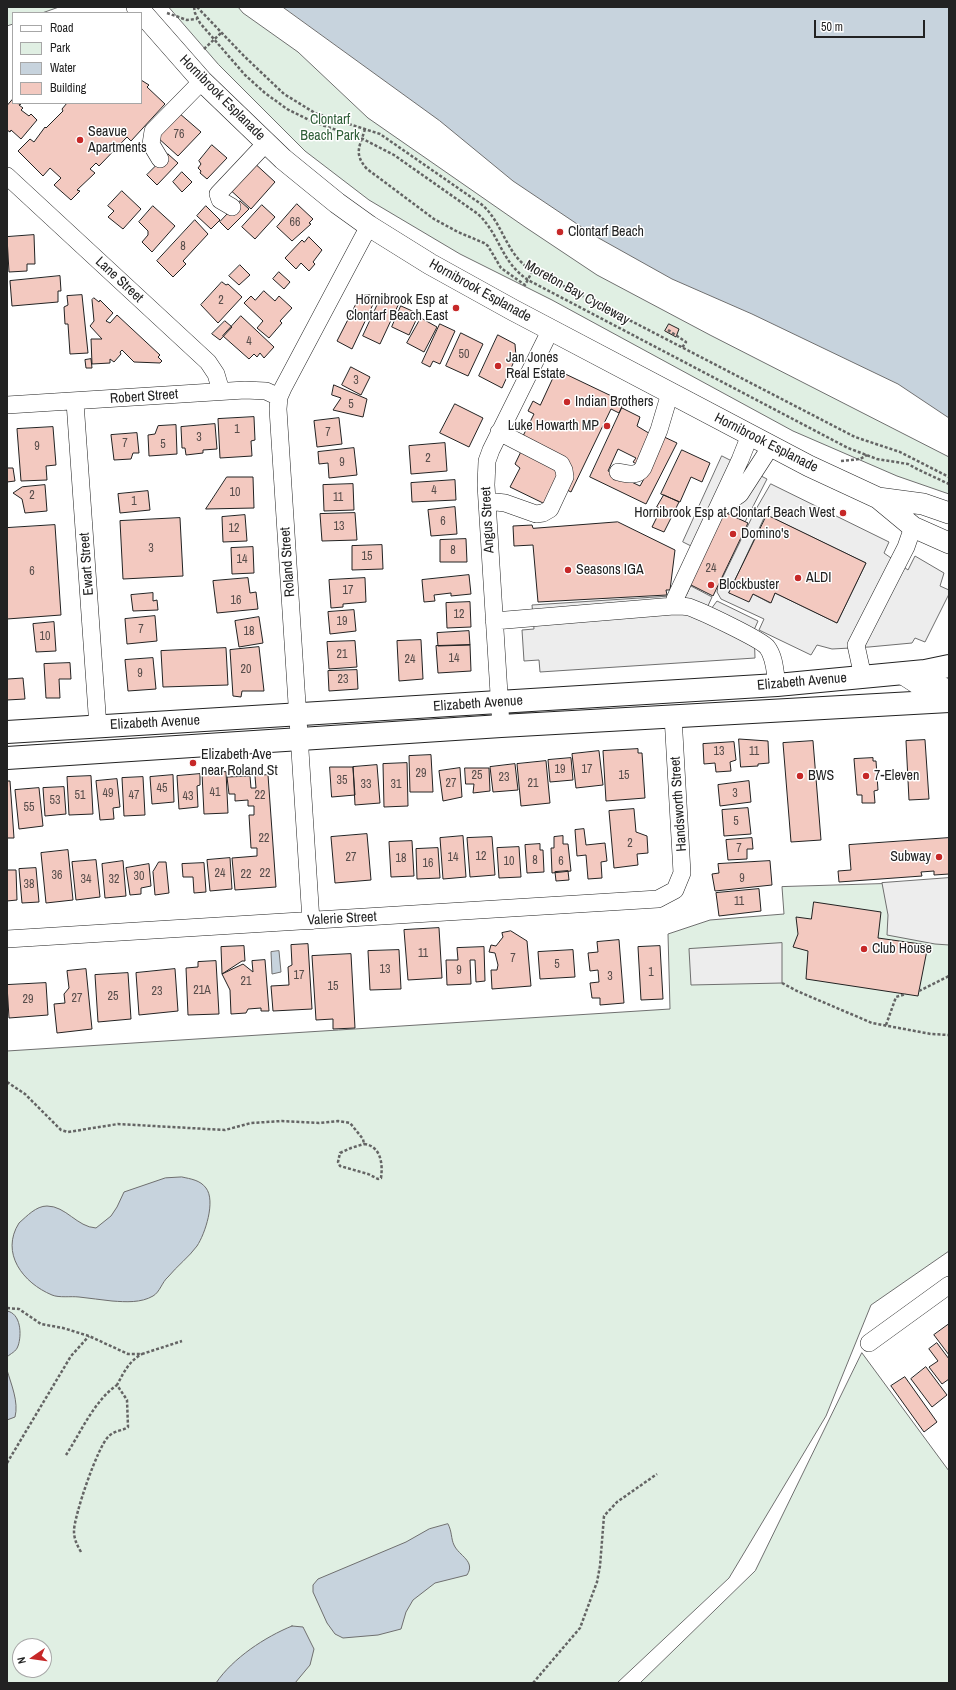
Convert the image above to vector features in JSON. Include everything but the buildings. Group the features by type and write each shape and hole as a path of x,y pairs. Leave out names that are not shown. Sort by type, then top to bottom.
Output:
{"highway":[{"name":"Elizabeth Avenue","path":"7,732 776,685 925,671 949,666"},
{"name":"Elizabeth Avenue","path":"7,758 501,726 949,701"}],"main road":[{"name":"Hornibrook Esplanade","path":"142,13 202,81 266,143 337,203 369,226 480,292 770,446 878,498 913,527 949,543"},
{"name":"Hornibrook Esplanade","path":"878,498 923,504 949,513"}],"street":[{"path":"160,159 151,144 153,131 202,81"},
{"path":"232,207 220,200 218,194 266,143"},
{"name":"Lane Street","path":"7,176 208,362 216,374 221,391"},
{"name":"Roland Street","path":"311,921 278,430 279,397 369,226"},
{"name":"Angus Street","path":"501,726 487,500 487,461 499,432 550,329"},
{"name":"Robert Street","path":"7,404 75,402 221,391 261,390 279,397"},
{"path":"618,472 635,474 640,472 643,468 660,430 670,393"},
{"name":"Ewart Street","path":"75,402 98,727"},
{"path":"487,500 505,503 536,514 543,513 550,509 565,477 561,464 499,432"},
{"path":"674,606 675,599 750,435"},
{"path":"717,510 740,494 770,446"},
{"path":"863,677 856,645 906,547 913,527"},
{"path":"494,621 674,606 689,607 753,638 766,646 774,664 776,685"},
{"path":"898,673 918,686 938,684 949,688"},
{"name":"Handsworth Street","path":"673,716 682,864 680,880 676,890"},
{"name":"Valerie Street","path":"7,939 650,900 667,896 676,890"},
{"path":"869,1342 949,1286"}],"path":[{"name":"Moreton Bay Cycleway","path":"194,7 197,19 245,75 265,93 287,109 313,122 363,139 394,155 478,214 487,222 510,264 517,273 528,280 848,448 877,459 908,464 949,484"},
{"path":"198,7 221,33 278,88 300,104 315,113 380,134 490,212 518,261 855,437 900,452 949,477"},
{"path":"204,49 221,33"},
{"path":"365,129 358,153 359,158 367,169 434,219 458,232 484,243 488,246 501,268 506,273 526,285 533,270"},
{"path":"668,330 686,342 682,348"},
{"path":"919,991 949,976"},
{"path":"782,983 797,991 872,1023 931,1034 949,1035"},
{"path":"886,1025 896,997 906,994"},
{"path":"7,1082 25,1094 61,1130 68,1132 118,1124 225,1130 251,1123 282,1121 319,1123 338,1121 350,1123 363,1139 364,1144"},
{"path":"364,1144 375,1148 379,1155 382,1164 381,1178 340,1166 338,1162 340,1153 344,1150 364,1144"},
{"path":"7,1308 19,1309 42,1324 63,1328 89,1336 128,1354 142,1354"},
{"path":"7,1463 71,1356 89,1336"},
{"path":"66,1455 97,1406 108,1392 117,1385 126,1368 134,1358 182,1341"},
{"path":"81,1552 76,1543 74,1526 102,1444 109,1436 128,1427 126,1400 117,1385"},
{"path":"533,1683 580,1628 597,1582 600,1566 604,1516 617,1502 657,1474"}],"green space":[{"path":"7,7 59,7 45,12 12,12 12,24 7,26"},
{"name":"Clontarf Beach Park","path":"169,7 238,7 243,13 298,52 368,118 597,275 710,335 949,457 949,494 897,476 793,431 552,300 460,254 369,200 305,151 219,65"},
{"path":"949,882 949,1251 871,1305 826,1416 729,1578 617,1683 7,1683 7,1051 670,1009 668,934 710,920 784,914 782,887"},
{"path":"862,1353 949,1471 949,1683 640,1683 755,1571"}],"shaded area":[{"path":"722,456 767,479 745,522 724,512 705,553 683,542"},
{"path":"771,484 889,542 884,553 908,570 915,556 944,573 940,586 949,590 949,594 925,642 915,638 912,643 832,649 817,645 811,655 759,630 764,619 721,599 717,592 718,587 754,513 764,518 729,593 753,594 770,603 775,593 837,623 866,563 756,510"},
{"path":"691,586 712,597 707,608 711,609 717,601 758,621 754,630 755,658 540,672 539,660 524,661 522,630 534,629 532,605 686,595"},
{"path":"949,878 949,945 935,944 887,935 888,915 882,883"},
{"path":"782,943 782,983 691,985 689,949"}],"water":[{"path":"283,7 949,7 949,418 898,384 752,314 672,279 595,236 513,181 440,121"},
{"path":"279,951 281,972 272,974 271,952"},
{"path":"182,1177 192,1179 204,1185 209,1194 210,1209 206,1226 197,1246 166,1279 153,1296 144,1300 128,1302 55,1296 41,1290 32,1283 18,1266 13,1256 12,1245 14,1234 19,1223 35,1210 43,1206 54,1207 60,1209 89,1227 96,1228 111,1216 124,1192 165,1178"},
{"path":"7,1311 12,1313 18,1320 20,1336 17,1348 7,1357"},
{"path":"7,1370 14,1393 16,1411 15,1417 7,1420"},
{"path":"448,1524 456,1549 468,1562 469,1570 467,1575 435,1583 413,1600 406,1612 401,1629 378,1635 343,1638 335,1634 327,1623 313,1592 313,1585 318,1579 406,1542 429,1529"},
{"path":"292,1626 303,1627 314,1649 310,1665 295,1683 216,1683 231,1665 250,1649 271,1636"}],"place":[{"name":"Seavue Apartments","path":"80,140"},
{"name":"Clontarf Beach","path":"560,232"},
{"name":"Hornibrook Esp at Clontarf Beach East","path":"456,308"},
{"name":"Jan Jones Real Estate","path":"498,366"},
{"name":"Indian Brothers","path":"567,402"},
{"name":"Luke Howarth MP","path":"607,426"},
{"name":"Hornibrook Esp at Clontarf Beach West","path":"843,513"},
{"name":"Domino's","path":"733,534"},
{"name":"Seasons IGA","path":"568,570"},
{"name":"ALDI","path":"798,578"},
{"name":"Blockbuster","path":"711,585"},
{"name":"Elizabeth Ave near Roland St","path":"193,763"},
{"name":"BWS","path":"800,776"},
{"name":"7-Eleven","path":"866,776"},
{"name":"Subway","path":"939,857"},
{"name":"Club House","path":"864,949"}]}
